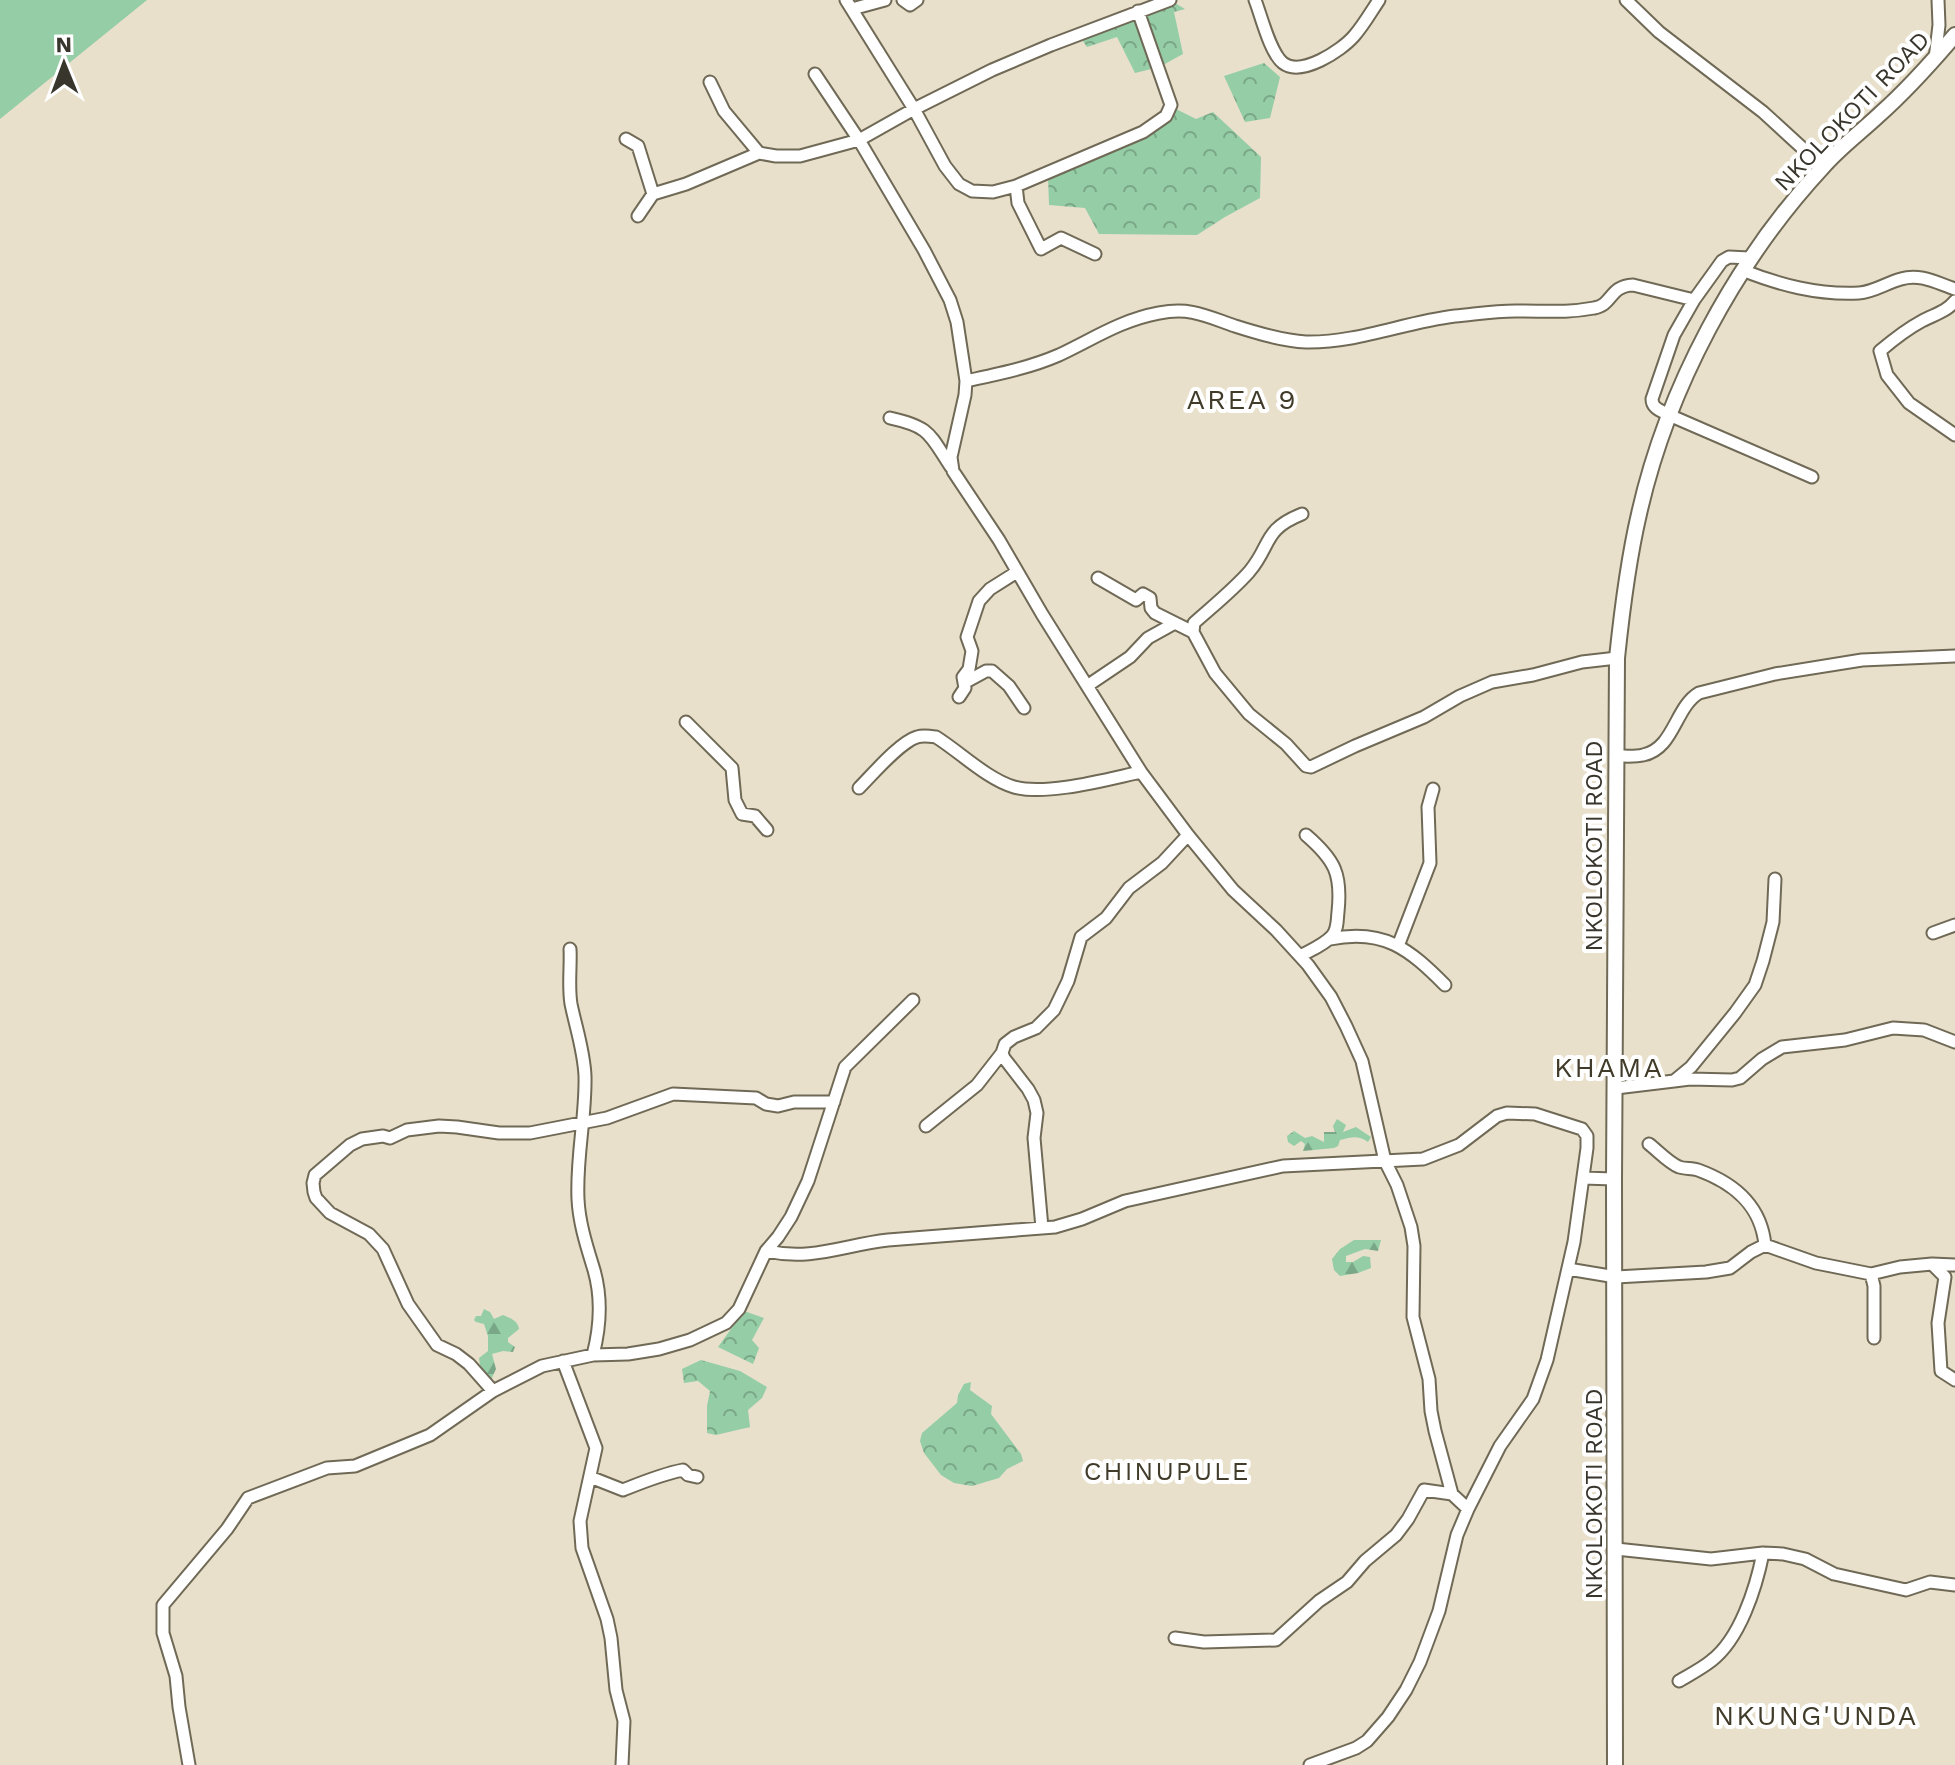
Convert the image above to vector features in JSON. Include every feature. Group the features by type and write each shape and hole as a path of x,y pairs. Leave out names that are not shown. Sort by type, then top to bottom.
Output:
{"main road":[{"name":"NKOLOKOTI ROAD","path":"1615,1765 1617,658 1639,512 1669,415 1696,354 1746,264 1822,166 1884,111 1955,35"}],"street":[{"path":"885,0 849,4 945,166 959,184 982,192 1016,186 1143,132 1166,116 1171,105 1138,11"},
{"path":"903,0 910,5 917,0"},
{"path":"638,216 653,194 686,184 759,153 800,156 859,140 992,70 1170,0"},
{"path":"1255,0 1273,49 1280,61 1291,67 1307,66 1329,56 1353,38 1379,0"},
{"path":"1626,0 1659,32 1763,112 1822,166"},
{"path":"1935,59 1938,0"},
{"path":"815,74 859,140 950,300 957,322 966,381 951,457 953,471"},
{"path":"710,82 724,111 759,153"},
{"path":"626,139 638,146 653,194"},
{"path":"1016,186 1018,203 1041,249 1061,238 1095,254"},
{"path":"1812,477 1655,407 1652,399 1674,335 1722,261 1729,257 1790,287 1807,291 1862,293 1913,277 1936,280 1955,289"},
{"path":"966,381 1026,368 1124,323 1186,310 1236,326 1305,342 1353,339 1427,320 1467,315 1521,311 1562,313 1597,308 1618,288 1633,285 1694,300"},
{"path":"1955,301 1948,310 1924,320 1880,351 1887,375 1909,403 1955,435"},
{"path":"890,418 912,423 931,434 1141,772 1233,890 1300,956 1331,997 1362,1061 1385,1161 1411,1227 1413,1317 1429,1379 1435,1431 1452,1494 1468,1509"},
{"path":"1302,514 1276,529 1259,559 1216,606 1194,623 1193,632 1215,673 1249,714 1286,744 1306,766 1311,767 1424,717 1492,682 1582,662 1617,658"},
{"path":"959,697 965,688 963,677 969,669 972,651 967,637 979,601 990,589 1017,572"},
{"path":"1098,578 1136,600 1143,594 1150,598 1155,613 1193,632"},
{"path":"1087,686 1130,657 1148,638 1175,623"},
{"path":"1617,756 1644,755 1655,750 1665,741 1690,698 1699,693 1775,674 1862,660 1955,656"},
{"path":"964,683 992,671 1009,686 1024,708"},
{"path":"686,722 732,768 735,800 742,814 755,816 767,830"},
{"path":"859,788 901,747 924,735 936,737 1016,788 1073,786 1141,772"},
{"path":"1398,946 1430,863 1428,807 1433,789"},
{"path":"926,1126 977,1085 1002,1053 1005,1044 1036,1028 1054,1010 1068,981 1081,937 1106,918 1129,888 1162,863 1188,835"},
{"path":"1306,835 1319,846 1339,876 1336,930 1330,939"},
{"path":"1674,1081 1691,1067 1755,985 1773,922 1775,879"},
{"path":"1933,933 1955,925"},
{"path":"1300,956 1330,939 1354,935 1372,937 1407,950 1445,985"},
{"path":"570,949 571,1004 581,1042 585,1075 577,1168 578,1201 599,1307 593,1355"},
{"path":"189,1765 176,1676 163,1633 163,1605 227,1529 248,1498 327,1468 355,1466 418,1440 440,1429 493,1391 534,1369 593,1355 659,1349 718,1328 733,1317 766,1251 791,1217 808,1181 845,1067 913,1000"},
{"path":"1616,1088 1690,1079 1732,1080 1740,1078 1782,1047 1853,1039 1893,1028 1924,1030 1955,1042"},
{"path":"1002,1053 1034,1100 1037,1113 1034,1138 1042,1228"},
{"path":"493,1391 469,1364 437,1345 408,1304 378,1243 369,1234 336,1218 316,1198 315,1175 350,1145 372,1136 390,1138 407,1130 439,1126 530,1133 607,1118 673,1094 756,1098 778,1106 794,1102 834,1102"},
{"path":"766,1251 810,1255 888,1240 1055,1227 1125,1201 1283,1166 1423,1159 1459,1145 1497,1116 1519,1112 1582,1129 1587,1136 1574,1242 1547,1360 1533,1399 1500,1446 1468,1509 1457,1535 1436,1621 1406,1690 1367,1741 1310,1765"},
{"path":"1649,1144 1680,1168 1693,1169 1720,1179 1748,1200 1763,1228 1765,1245"},
{"path":"1583,1178 1614,1179"},
{"path":"1568,1269 1616,1277 1719,1271 1730,1268 1765,1245 1876,1284"},
{"path":"1932,1264 1945,1277 1938,1323 1941,1371 1955,1380"},
{"path":"1876,1284 1900,1267 1955,1265"},
{"path":"1874,1338 1876,1284"},
{"path":"563,1361 595,1443 596,1453 580,1521 581,1543 611,1638 616,1690 624,1721 622,1765"},
{"path":"590,1477 623,1490 640,1481 683,1470 697,1477"},
{"path":"1175,1638 1204,1642 1276,1640 1319,1601 1347,1582 1365,1561 1396,1535 1424,1490 1452,1494"},
{"path":"1616,1549 1711,1559 1763,1553 1794,1555 1834,1574 1906,1590 1930,1582 1955,1585"},
{"path":"1679,1681 1713,1660 1728,1644 1751,1597 1763,1553"}],"green space":[{"path":"0,0 147,0 0,119"},
{"path":"1173,2 1185,9 1174,12 1183,54 1163,65 1143,14"},
{"path":"1136,17 1155,68 1135,73 1117,37 1087,47 1081,38"},
{"path":"1264,63 1280,77 1270,118 1245,122 1224,76"},
{"path":"1176,109 1196,119 1213,112 1261,157 1260,198 1197,235 1099,234 1085,208 1049,205 1048,176 1146,136"},
{"path":"1337,1119 1346,1125 1343,1132 1356,1127 1371,1137 1368,1142 1351,1137 1340,1140 1334,1148 1303,1151 1305,1144 1301,1141 1294,1146 1288,1142 1287,1136 1294,1131 1305,1138 1312,1136 1324,1142 1324,1132 1335,1132 1333,1126"},
{"path":"1354,1240 1381,1240 1378,1251 1365,1249 1346,1256 1346,1262 1363,1256 1370,1257 1371,1268 1340,1276 1334,1270 1332,1259"},
{"path":"484,1309 494,1319 503,1315 513,1320 519,1329 508,1338 508,1342 515,1347 513,1352 492,1354 496,1369 490,1382 481,1374 479,1358 488,1351 488,1336 484,1324 474,1320 476,1316 481,1316"},
{"path":"744,1311 764,1318 752,1340 759,1348 753,1364 718,1347"},
{"path":"701,1360 740,1371 767,1387 762,1398 748,1410 750,1427 716,1435 707,1433 710,1391 698,1381 684,1383 682,1369"},
{"path":"971,1382 970,1390 992,1406 991,1414 1023,1461 1007,1469 999,1478 972,1486 954,1483 941,1475 924,1453 920,1441 922,1433 957,1403 964,1384"}],"district":[{"name":"AREA 9","path":"1242,399"},
{"name":"KHAMA","path":"1609,1067"},
{"name":"CHINUPULE","path":"1167,1471"},
{"name":"NKUNG'UNDA","path":"1816,1715"}]}
